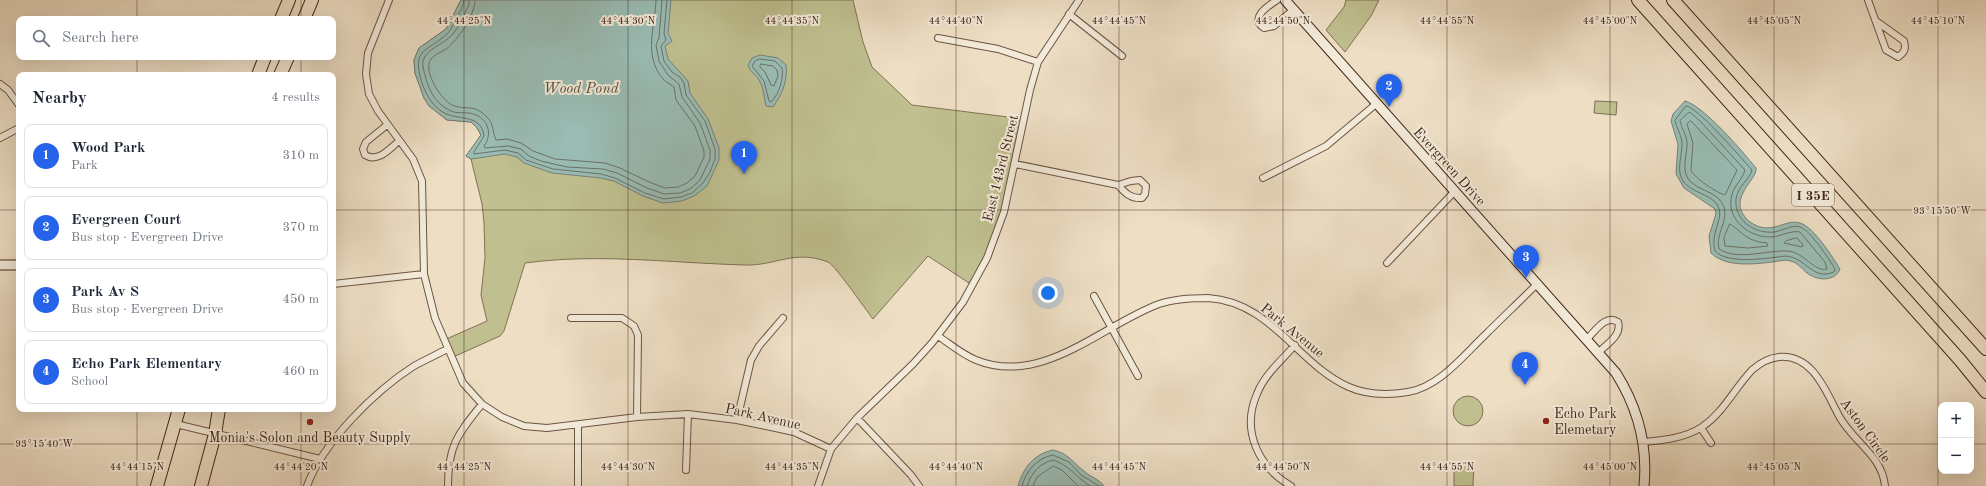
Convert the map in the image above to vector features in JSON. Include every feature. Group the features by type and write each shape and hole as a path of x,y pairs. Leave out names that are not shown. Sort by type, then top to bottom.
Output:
{"highway":[{"path":"281,16 288,0"},
{"path":"305,16 312,0"},
{"name":"I 35E","path":"1638,0 1960,360 1986,392"},
{"name":"I 35E","path":"1673,0 1986,349"},
{"path":"259,72 264,60"},
{"path":"281,72 287,60"},
{"path":"156,486 178,412"},
{"path":"201,486 215,434 219,412"}],"street":[{"path":"389,0 368,53 366,74 370,94 378,111 413,159 422,181 424,274 435,318 447,349 463,383 482,404 502,418 524,426 547,428 578,424 578,486"},
{"name":"East 143rd Street","path":"818,486 831,449 857,418 913,364 938,336 963,302 987,258 1004,212 1030,90 1038,62 1068,14 1079,0"},
{"path":"1277,0 1259,15 1258,21 1260,26 1264,28 1274,26 1293,10"},
{"name":"Evergreen Drive","path":"1285,0 1454,192 1599,352 1628,392 1639,417 1644,442 1644,486"},
{"path":"1868,0 1886,50 1898,57 1906,48 1904,41 1876,21"},
{"path":"1068,14 1122,56"},
{"path":"938,38 998,49 1038,62"},
{"path":"0,84 8,90 16,100"},
{"path":"1263,178 1326,146 1376,104"},
{"path":"387,125 366,142 363,149 365,155 370,158 378,158 399,141"},
{"path":"0,138 16,130"},
{"path":"1015,164 1118,185"},
{"path":"1387,263 1454,192"},
{"path":"0,265 16,265"},
{"path":"336,284 424,274"},
{"name":"Park Avenue","path":"938,336 976,360 997,366 1018,367 1054,359 1111,327 1160,304 1183,299 1208,298 1230,302 1252,311 1269,322 1329,375 1350,388 1380,394 1409,392 1429,384 1447,372 1537,284"},
{"path":"1094,296 1138,376"},
{"path":"571,318 622,318 634,326 638,334 637,417"},
{"path":"737,420 751,360 759,346 783,318"},
{"path":"1587,339 1607,320 1613,319 1618,322 1620,328 1618,334 1599,352"},
{"path":"1291,486 1280,480 1263,463 1253,441 1251,416 1257,393 1266,378 1295,345"},
{"path":"307,486 320,459 340,432 387,386 415,366 447,349"},
{"name":"Aston Circle","path":"1644,442 1679,437 1701,428 1718,414 1752,371 1762,362 1773,358 1784,357 1796,359 1806,364 1816,375 1842,421 1876,459 1884,476 1885,486"},
{"path":"448,486 448,466 451,450 458,434 482,404"},
{"path":"686,470 688,414"},
{"name":"Park Avenue","path":"578,424 637,417 688,414 737,420 794,432 831,449"},
{"path":"857,418 911,475 919,486"},
{"path":"176,424 320,459"},
{"path":"1701,428 1711,443"}],"green space":[{"path":"461,0 853,0 863,42 872,67 912,105 1024,119 1004,212 972,285 928,256 873,319 832,265 816,258 805,257 785,259 756,265 607,259 552,260 525,263 504,331 500,336 451,358 444,340 487,321 481,295 485,258 482,204 471,159 466,156 481,135 471,122 447,120 429,106 424,98 415,73 414,60 419,48 446,29"},
{"path":"1346,0 1379,0 1371,16 1345,52 1326,30 1344,7"},
{"path":"1595,101 1617,102 1616,115 1594,113"},
{"path":"1468,396 1479,400 1483,411 1479,422 1468,426 1457,422 1453,411 1457,400"},
{"path":"1454,462 1474,462 1473,486 1454,486"}],"water":[{"name":"Wood Pond","path":"461,0 671,0 668,33 672,41 665,46 668,59 688,81 690,93 708,119 719,148 719,160 707,186 694,196 682,201 663,203 643,196 614,181 601,178 552,173 524,163 517,157 505,154 471,159 466,156 481,135 471,122 447,120 429,106 424,98 415,73 414,60 419,48 446,29"},
{"path":"760,55 778,58 786,65 784,87 773,107 766,106 761,83 750,70 748,65 752,58"},
{"path":"1685,101 1702,111 1712,120 1756,168 1756,172 1740,201 1742,213 1746,219 1765,228 1771,228 1794,222 1800,223 1811,230 1823,243 1840,269 1838,273 1832,277 1820,279 1808,274 1791,261 1786,260 1757,264 1736,263 1727,262 1711,253 1709,236 1716,214 1715,209 1684,188 1676,174 1678,144 1671,121 1673,114"},
{"path":"1053,450 1063,453 1104,486 1018,486 1023,473 1030,463 1040,455"}],"place":[{"name":"Evergreen Court","path":"1389,107"},
{"name":"Wood Park","path":"744,174"},
{"name":"Park Av S","path":"1526,278"},
{"name":"Echo Park Elementary","path":"1525,385"},
{"name":"Echo Park Elemetary","path":"1546,421"},
{"name":"Monia's Solon and Beauty Supply","path":"310,422"}]}
